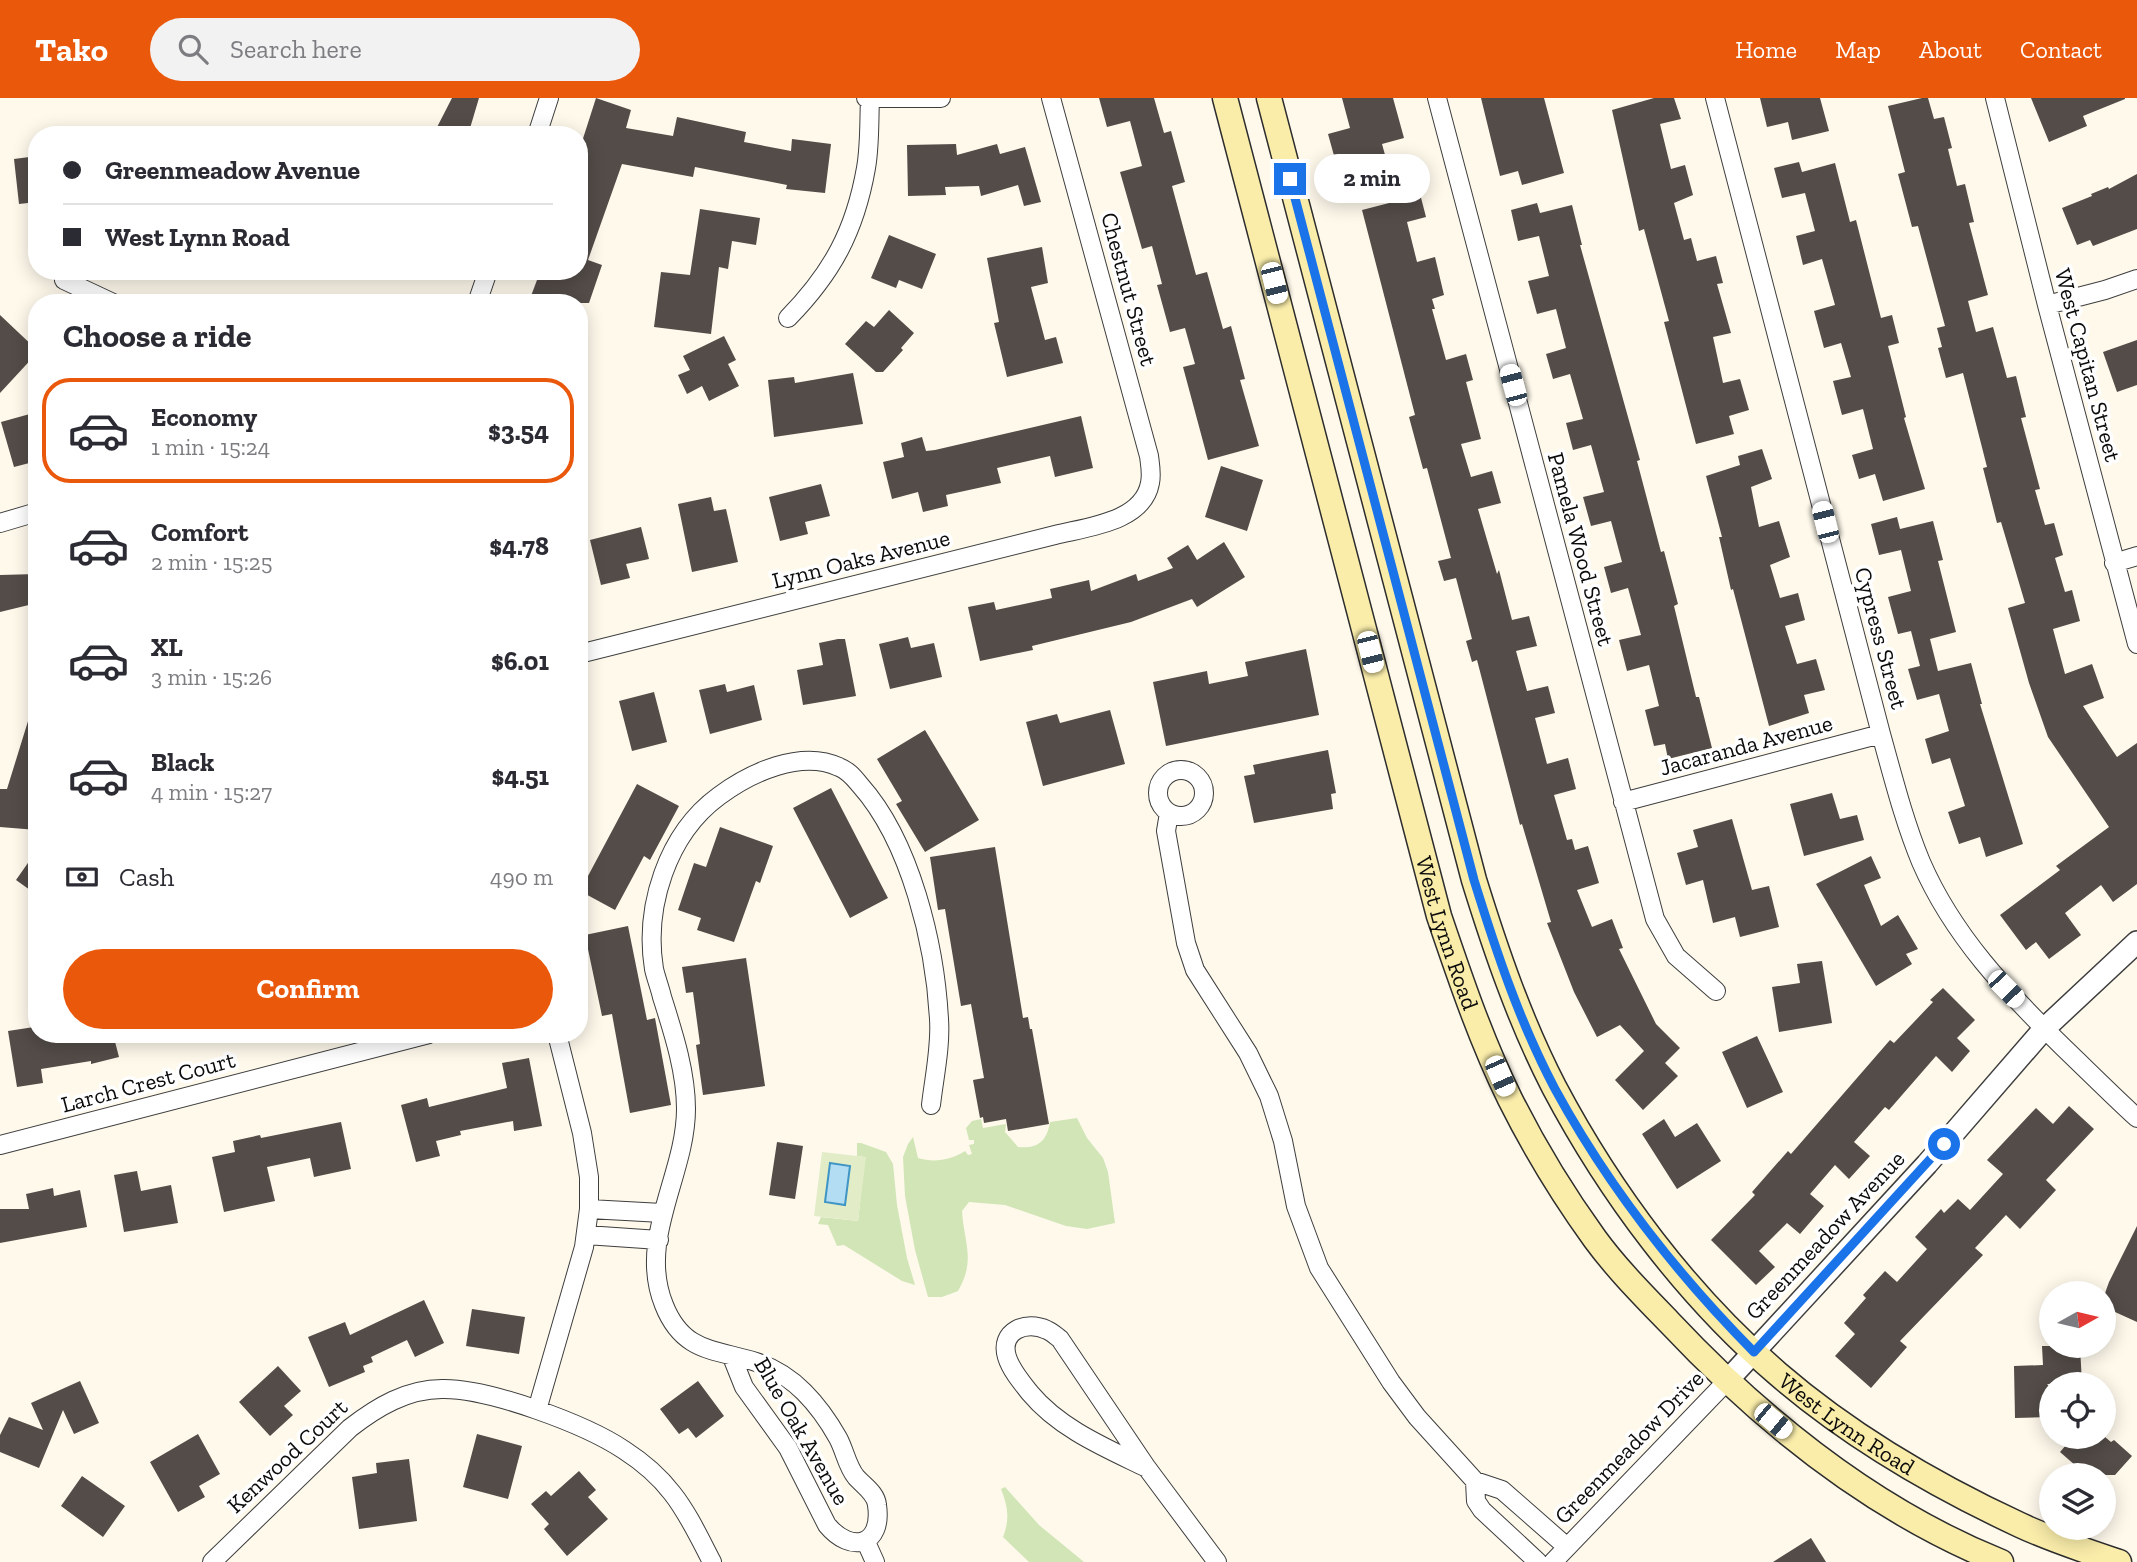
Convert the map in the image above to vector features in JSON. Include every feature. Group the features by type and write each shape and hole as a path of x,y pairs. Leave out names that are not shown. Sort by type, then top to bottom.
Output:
{"main road":[{"name":"West Lynn Road","path":"1226,98 1440,916 1471,1010 1510,1099 1562,1191 1590,1231 1634,1286 1727,1381 1811,1453 1860,1486 1924,1525 2001,1562"},
{"name":"West Lynn Road","path":"1269,98 1474,880 1514,1000 1554,1087 1620,1194 1661,1250 1693,1288 1779,1375 1849,1428 1946,1488 2022,1526 2119,1562"}],"street":[{"path":"540,126 549,98"},
{"path":"788,318 813,293 837,258 855,213 866,167 868,98 941,98"},
{"name":"Chestnut Street","path":"1051,98 1149,456 1151,474 1146,494"},
{"name":"Pamela Wood Street","path":"1437,98 1655,919 1676,956 1716,991"},
{"name":"Cypress Street","path":"1715,98 1881,734 1899,800 1921,862 1942,904 1987,969 2044,1029 2137,1118"},
{"name":"West Capitan Street","path":"1995,98 2046,305 2137,644"},
{"path":"2046,305 2137,279"},
{"path":"64,280 94,294"},
{"name":"Lynn Oaks Avenue","path":"588,652 1112,520 1140,504 1146,494"},
{"path":"0,523 28,515"},
{"path":"2114,562 2137,556"},
{"name":"Jacaranda Avenue","path":"1623,803 1881,734"},
{"name":"Blue Oak Avenue","path":"732,1357 744,1387 788,1448 827,1525 836,1536 860,1544 866,1542 874,1535 877,1522 876,1499 853,1473 838,1439 820,1410 783,1374 757,1362 710,1352 688,1339 672,1322 663,1304 658,1284 656,1262 662,1213 684,1141 686,1107 682,1068 654,970 653,913 659,886 681,837 699,813 719,795 758,772 800,761 818,761 836,765 849,772 872,797 885,817 909,868 924,919 940,1022 931,1105"},
{"name":"Greenmeadow Drive","path":"1169,813 1166,831 1186,943 1195,970 1248,1053 1269,1096 1283,1141 1296,1206 1319,1268 1391,1382 1417,1417 1475,1482 1502,1490 1567,1548"},
{"name":"Greenmeadow Avenue","path":"1727,1381 1927,1164 2044,1029 2137,942"},
{"name":"Larch Crest Court","path":"0,1145 394,1043"},
{"path":"537,1410 586,1235 589,1209 589,1177 582,1133 558,1043"},
{"path":"589,1209 662,1213"},
{"path":"586,1235 659,1240"},
{"path":"1147,1468 1092,1442 1048,1412 1030,1393 1006,1356 1007,1337 1016,1328 1030,1325 1048,1330 1060,1339 1147,1468 1217,1562"},
{"name":"Greenmeadow Drive","path":"1553,1562 1727,1381"},
{"name":"Kenwood Court","path":"212,1562 350,1428 374,1410 400,1397 442,1389 471,1391 537,1410 623,1450 653,1473 677,1500 712,1562"},
{"name":"Greenmeadow Drive","path":"1475,1482 1476,1500 1482,1510 1538,1562"},
{"path":"866,1542 875,1562"}],"green space":[{"path":"1077,1118 1087,1138 1103,1158 1108,1172 1115,1223 1087,1229 1066,1226 1005,1205 969,1202 962,1211 968,1261 963,1280 958,1291 942,1297 928,1297 915,1250 905,1196 903,1157 913,1137 918,1158 942,1160 965,1151 968,1155 972,1154 969,1145 974,1144 974,1140 969,1140 966,1128 972,1121 981,1119 983,1128 1006,1124 1005,1132 1018,1147 1031,1147 1044,1139 1050,1122"},
{"path":"857,1143 886,1152 893,1164 897,1205 915,1285 902,1281 844,1245 837,1246 828,1225 818,1224 821,1217 858,1221 865,1157 857,1156"},
{"path":"822,1152 866,1157 858,1221 814,1216"},
{"path":"1005,1487 1039,1525 1084,1562 1029,1562 1003,1537 1007,1513 1001,1489"}],"water":[{"path":"830,1163 850,1166 845,1205 825,1202"}],"building":[{"path":"452,98 479,98 471,126 438,126"},
{"path":"596,98 631,110 626,128 673,136 677,117 746,132 744,142 791,151 792,139 831,144 825,193 786,189 787,185 695,167 693,177 622,164 588,260 587,126"},
{"path":"1099,98 1154,98 1164,133 1171,131 1185,182 1172,186 1196,275 1207,272 1223,329 1231,326 1245,379 1240,380 1259,446 1208,460 1183,367 1195,364 1185,328 1170,332 1157,285 1162,284 1152,246 1142,249 1120,172 1142,166 1130,121 1107,127"},
{"path":"1342,98 1393,98 1404,138 1382,144 1387,162 1348,172 1347,168 1338,170 1328,134 1350,128"},
{"path":"1481,98 1544,98 1564,173 1522,185 1518,171 1500,176"},
{"path":"1654,98 1674,98 1681,119 1660,124 1671,169 1685,165 1693,195 1674,203 1684,240 1691,238 1697,261 1716,256 1723,283 1717,284 1731,333 1713,337 1723,383 1740,379 1749,410 1729,416 1734,434 1696,444 1664,322 1669,321 1644,229 1639,231 1612,110"},
{"path":"1760,98 1820,98 1829,131 1792,140 1788,122 1767,127"},
{"path":"1928,98 1934,119 1944,117 1952,148 1948,149 1957,186 1965,184 1974,222 1969,223 1988,295 1968,301 1976,332 1993,327 2007,378 2016,376 2026,417 2021,418 2040,489 2035,490 2045,525 2054,523 2063,555 2055,558 2065,592 2072,590 2080,621 2053,629 2065,674 2092,664 2104,698 2083,706 2117,757 2137,743 2137,884 2113,902 2101,885 2065,913 2081,935 2049,959 2036,942 2026,950 2000,915 2060,870 2056,866 2109,827 2048,737 2029,683 2008,608 2025,603 2001,522 1997,523 1983,468 1987,467 1963,373 1946,378 1938,348 1942,347 1937,328 1945,326 1918,226 1912,227 1898,174 1905,172 1888,106"},
{"path":"2031,98 2125,99 2083,116 2087,126 2049,142"},
{"path":"956,144 957,155 997,144 1000,154 1025,147 1041,202 1024,206 1018,185 981,196 979,186 945,187 946,195 908,196 907,145"},
{"path":"28,157 28,203 19,204 14,159"},
{"path":"1799,162 1802,172 1835,163 1850,222 1856,220 1881,318 1892,315 1899,343 1888,346 1906,417 1904,418 1925,489 1883,501 1875,474 1859,479 1852,455 1873,449 1863,409 1842,415 1833,381 1851,377 1841,343 1824,348 1814,311 1835,305 1822,259 1803,265 1796,236 1815,231 1805,193 1782,198 1774,168"},
{"path":"2137,174 2137,229 2093,246 2090,240 2077,245 2062,208 2108,187 2109,189"},
{"path":"1418,186 1426,217 1407,222 1417,262 1435,257 1444,295 1432,299 1435,309 1432,309 1446,360 1466,354 1473,380 1466,382 1481,439 1461,444 1471,477 1492,471 1501,503 1478,509 1497,574 1499,570 1512,620 1529,616 1537,646 1516,651 1527,691 1548,686 1555,713 1535,718 1547,764 1568,758 1576,789 1554,795 1567,840 1572,839 1575,850 1588,846 1599,883 1577,890 1592,927 1612,919 1623,948 1619,949 1656,1024 1680,1048 1665,1063 1678,1076 1643,1110 1615,1080 1644,1051 1620,1025 1597,1037 1574,992 1547,923 1551,922 1522,824 1520,825 1477,660 1472,662 1466,641 1472,639 1456,578 1444,581 1438,561 1451,558 1427,468 1423,469 1409,417 1415,415 1362,210 1393,202 1391,193"},
{"path":"1537,203 1540,213 1572,205 1580,245 1640,460 1637,461 1661,552 1664,551 1678,604 1674,606 1696,697 1699,697 1712,748 1668,759 1665,744 1654,746 1645,710 1659,706 1649,665 1627,671 1619,640 1641,635 1628,588 1611,593 1604,567 1622,562 1611,521 1591,526 1583,497 1604,492 1591,445 1573,450 1566,423 1583,419 1570,374 1553,379 1546,354 1566,348 1556,309 1537,314 1528,281 1549,276 1539,236 1518,241 1511,210"},
{"path":"700,209 760,218 756,245 732,241 728,269 719,267 711,334 654,327 661,272 690,275"},
{"path":"889,235 936,254 922,289 899,280 896,288 871,278"},
{"path":"1042,247 1048,283 1031,287 1045,340 1056,337 1063,363 1007,377 994,323 999,322 987,258"},
{"path":"588,260 602,265 589,303 588,294 532,294 537,280 588,280"},
{"path":"889,310 914,333 883,372 876,372 845,344 866,321 874,327"},
{"path":"0,315 28,341 28,363 0,393"},
{"path":"724,336 736,360 728,364 739,386 709,401 702,386 687,394 678,375 690,370 683,356"},
{"path":"2137,340 2137,385 2117,392 2103,352"},
{"path":"853,373 863,424 774,437 768,380 794,377 795,383"},
{"path":"28,414 28,463 14,467 1,422"},
{"path":"1081,416 1093,468 1055,477 1050,456 997,468 1001,483 946,495 948,506 923,512 918,492 892,499 883,462 904,457 901,443 922,437 926,451 935,450"},
{"path":"1762,449 1772,479 1751,487 1759,527 1779,521 1790,557 1770,565 1780,598 1798,593 1805,620 1785,626 1797,664 1816,659 1825,690 1804,695 1809,713 1769,726 1733,589 1731,590 1719,537 1722,537 1706,476 1740,465 1738,456"},
{"path":"1221,466 1263,480 1247,531 1205,517"},
{"path":"821,484 830,516 805,522 808,534 780,541 769,497"},
{"path":"711,497 714,511 726,509 738,562 692,572 678,504"},
{"path":"1897,517 1900,529 1933,521 1943,560 1938,561 1956,632 1930,639 1938,671 1971,663 1980,704 2023,844 1986,857 1980,837 1959,844 1948,812 1965,806 1950,758 1932,764 1925,739 1949,731 1939,694 1917,700 1908,669 1920,666 1911,631 1898,634 1888,597 1911,591 1901,550 1879,555 1871,524"},
{"path":"641,527 649,559 626,564 630,578 601,585 590,540"},
{"path":"1224,542 1245,577 1197,607 1192,599 1131,622 1032,646 1033,650 980,661 968,607 994,602 996,610 1052,598 1050,589 1089,580 1091,591 1136,574 1138,581 1173,568 1167,558 1188,545 1197,560"},
{"path":"28,574 28,605 0,612 0,575"},
{"path":"908,637 911,648 934,643 942,677 890,689 879,644"},
{"path":"845,639 856,696 803,705 797,670 823,665 819,643"},
{"path":"1306,649 1319,715 1166,746 1153,682 1207,671 1209,684 1248,676 1245,662"},
{"path":"725,684 727,692 754,685 762,720 710,734 699,690"},
{"path":"654,692 667,742 632,751 619,701"},
{"path":"1110,710 1125,764 1043,786 1026,722 1057,714 1060,723"},
{"path":"28,721 28,829 0,827 0,789 7,789"},
{"path":"925,730 979,820 925,852 896,804 902,801 877,759"},
{"path":"1328,750 1336,793 1331,794 1333,809 1254,823 1244,776 1255,774 1253,765"},
{"path":"637,784 679,806 650,860 644,856 615,910 588,895 588,876"},
{"path":"831,788 888,898 850,918 793,808"},
{"path":"1832,793 1840,819 1857,815 1864,840 1804,856 1790,804"},
{"path":"1732,819 1752,890 1769,886 1779,927 1740,937 1735,917 1713,923 1703,880 1686,885 1677,853 1698,847 1693,830"},
{"path":"720,827 773,846 760,883 756,881 734,942 697,930 701,918 678,910 694,863 706,867"},
{"path":"995,847 1023,1018 1028,1017 1032,1029 1049,1124 1008,1131 1006,1119 984,1123 983,1117 980,1118 973,1080 984,1078 971,1004 961,1006 945,909 938,910 930,857"},
{"path":"1871,856 1881,878 1864,885 1881,926 1898,915 1918,949 1906,954 1912,964 1876,986 1816,884"},
{"path":"28,863 28,889 16,880"},
{"path":"628,926 647,1020 655,1018 671,1105 630,1113 612,1014 602,1016 588,949 588,934"},
{"path":"746,958 765,1086 703,1095 696,1045 700,1044 693,992 686,993 682,967"},
{"path":"1822,961 1832,1023 1779,1032 1772,987 1800,983 1797,964"},
{"path":"1943,988 1975,1020 1957,1038 1970,1051 1952,1072 1936,1056 1889,1110 1885,1107 1854,1142 1870,1156 1849,1179 1835,1165 1810,1194 1824,1206 1800,1234 1787,1223 1759,1251 1775,1267 1756,1285 1711,1240 1755,1195 1752,1192 1788,1151 1791,1154 1890,1040 1894,1043"},
{"path":"28,1028 28,1043 115,1043 119,1057 91,1064 91,1061 41,1069 43,1083 17,1087 8,1031"},
{"path":"1757,1036 1783,1092 1747,1108 1722,1052"},
{"path":"529,1058 542,1126 514,1131 513,1121 460,1131 461,1135 436,1141 440,1156 416,1162 401,1105 427,1098 429,1107 507,1088 502,1063"},
{"path":"2069,1106 2094,1129 2046,1180 2056,1190 2020,1229 2006,1215 1975,1248 1983,1255 1900,1341 1907,1347 1871,1388 1835,1356 1855,1334 1844,1323 1866,1298 1863,1295 1885,1271 1897,1282 1927,1249 1915,1237 1941,1209 1944,1213 1958,1199 1970,1210 2003,1174 1987,1160 2036,1108 2053,1124"},
{"path":"1664,1119 1675,1137 1697,1123 1721,1161 1677,1189 1642,1134"},
{"path":"341,1122 351,1169 314,1177 310,1158 267,1167 275,1201 224,1212 212,1157 235,1152 233,1141"},
{"path":"777,1142 803,1146 795,1199 769,1195"},
{"path":"137,1171 141,1191 171,1185 178,1223 124,1232 114,1175"},
{"path":"53,1188 54,1196 80,1190 87,1227 0,1243 0,1209 29,1209 26,1194"},
{"path":"2137,1226 2137,1322 2116,1312 2116,1281 2110,1281"},
{"path":"424,1300 444,1343 415,1357 407,1340 371,1357 373,1362 363,1366 365,1372 329,1387 308,1337 345,1322 350,1335"},
{"path":"472,1309 525,1317 519,1354 466,1346"},
{"path":"2043,1358 2081,1358 2081,1372 2039,1372 2039,1417 2015,1418 2014,1366 2043,1365"},
{"path":"278,1366 301,1391 284,1406 293,1415 270,1436 239,1402"},
{"path":"80,1381 99,1423 74,1434 63,1410 39,1468 0,1452 0,1435 9,1417 43,1430 31,1403"},
{"path":"698,1381 724,1416 696,1438 688,1428 679,1434 660,1409"},
{"path":"198,1434 220,1474 199,1486 205,1497 178,1512 150,1462"},
{"path":"477,1434 522,1446 508,1499 463,1487"},
{"path":"2116,1442 2132,1456 2116,1474 2116,1463 2073,1463 2060,1452 2063,1449 2116,1449"},
{"path":"409,1459 417,1521 359,1529 352,1477 377,1473 376,1463"},
{"path":"579,1471 596,1490 588,1497 608,1519 567,1556 544,1529 549,1524 531,1504 546,1491 551,1496"},
{"path":"82,1476 125,1506 103,1537 61,1506"},
{"path":"1811,1538 1826,1562 1773,1562"}],"route":[{"path":"1290,179 1474,880 1493,941 1514,1000 1554,1087 1620,1194 1693,1288 1754,1352 1944,1144"}]}
